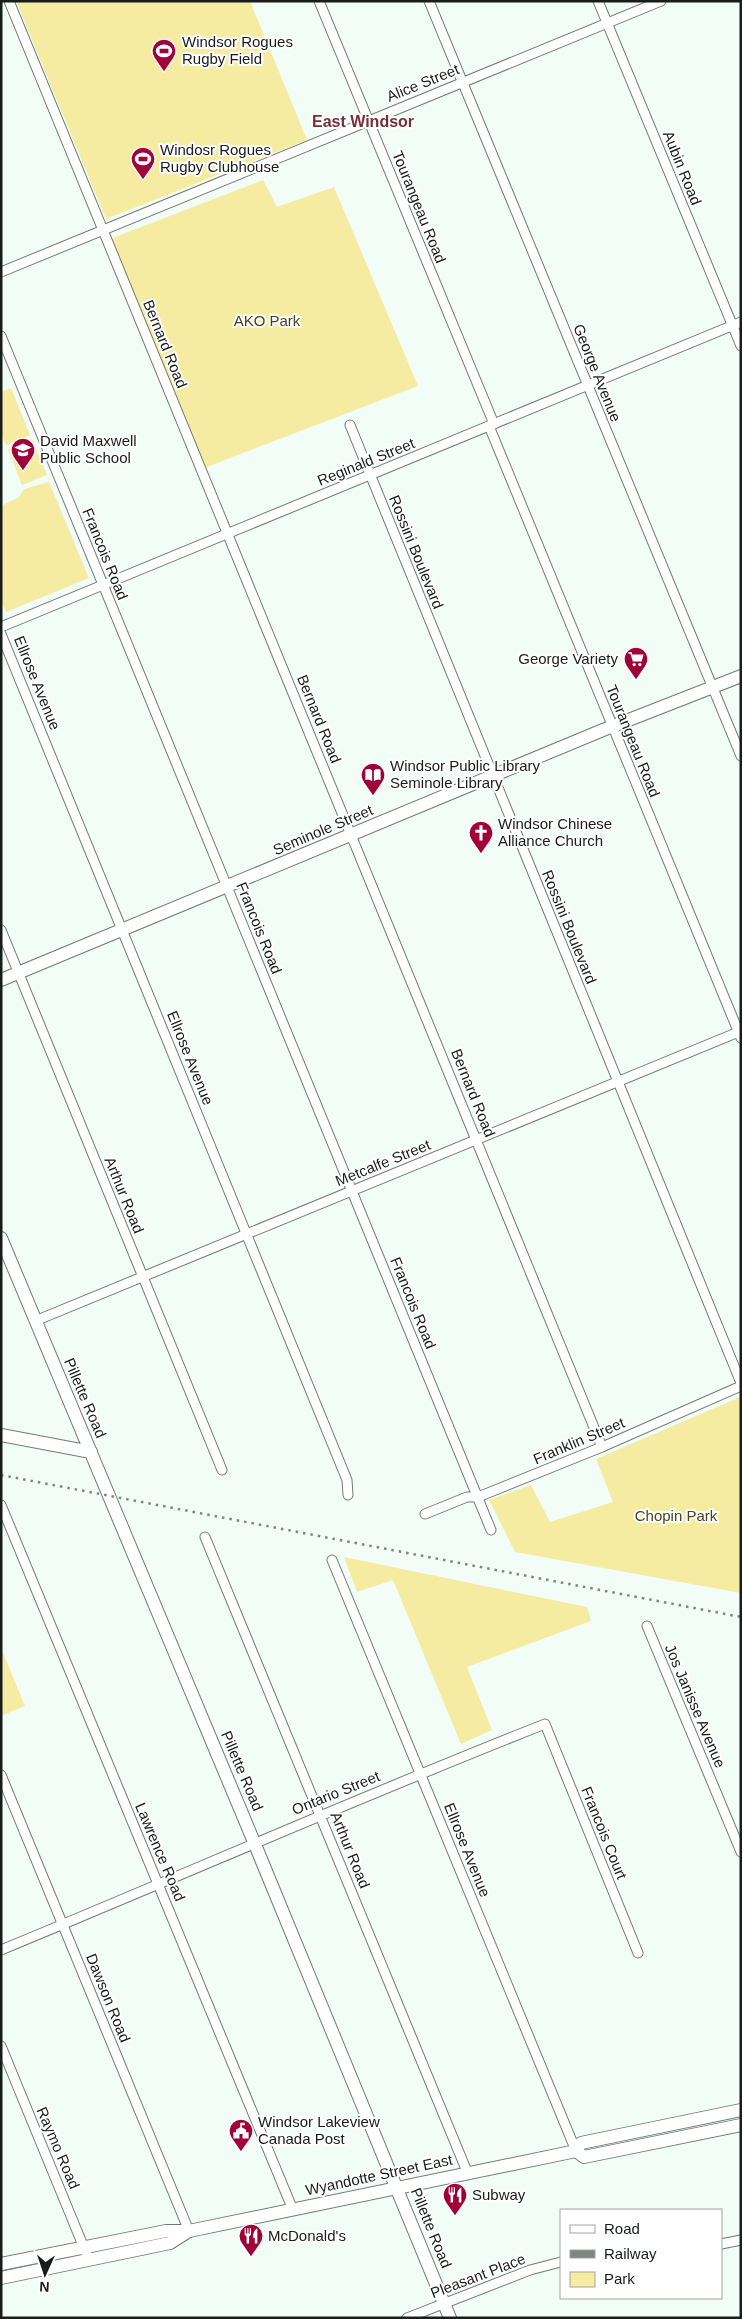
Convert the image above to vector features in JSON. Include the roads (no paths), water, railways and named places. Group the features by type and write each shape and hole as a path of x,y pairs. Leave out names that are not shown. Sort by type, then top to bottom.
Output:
{"street":[{"name":"Bernard Road","path":"9,1 602,1447"},
{"name":"Tourangeau Road","path":"319,1 612,727 740,1034"},
{"name":"George Avenue","path":"428,1 741,756"},
{"name":"Aubin Road","path":"598,1 737,324 741,346"},
{"name":"Alice Street","path":"1,272 661,1"},
{"name":"Reginald Street","path":"1,627 737,324"},
{"name":"Francois Road","path":"1,336 491,1530"},
{"name":"Rossini Boulevard","path":"350,425 741,1384"},
{"name":"Ellrose Avenue","path":"1,634 347,1480 348,1495"},
{"name":"Seminole Street","path":"1,980 228,888 612,727 741,676"},
{"name":"Arthur Road","path":"1,930 222,1470"},
{"name":"Metcalfe Street","path":"35,1321 618,1082 740,1034"},
{"name":"Pillette Road","path":"1,1238 254,1842 450,2318"},
{"name":"Franklin Street","path":"425,1514 467,1497 478,1497 602,1447 741,1384"},
{"path":"1,1435 91,1452"},
{"name":"Lawrence Road","path":"1,1504 293,2210"},
{"name":"Arthur Road","path":"205,1538 468,2174"},
{"name":"Ellrose Avenue","path":"332,1560 576,2151"},
{"name":"Jos Janisse Avenue","path":"647,1626 741,1852"},
{"name":"Ontario Street","path":"1,1950 159,1885 320,1814 545,1724"},
{"name":"Francois Court","path":"545,1724 638,1953"},
{"name":"Dawson Road","path":"1,1775 189,2231"},
{"name":"Raymo Road","path":"1,2046 88,2260"},
{"name":"Wyandotte Street East","path":"1,2264 166,2231 189,2231 398,2189 576,2151 581,2143 741,2110"},
{"name":"Wyandotte Street East","path":"576,2151 584,2157 741,2125"},
{"name":"Wyandotte Street East","path":"1,2278 170,2244 189,2231"},
{"path":"722,2244 741,2240"},
{"name":"Pleasant Place","path":"407,2318 530,2270 560,2262"}],"railway":[{"path":"1,1475 741,1617"}],"place":[{"name":"Windsor Rogues Rugby Field","path":"164,72"},
{"name":"Windosr Rogues Rugby Clubhouse","path":"143,180"},
{"name":"David Maxwell Public School","path":"23,471"},
{"name":"George Variety","path":"636,680"},
{"name":"Windsor Public Library Seminole Library","path":"373,796"},
{"name":"Windsor Chinese Alliance Church","path":"481,854"},
{"name":"Windsor Lakeview Canada Post","path":"241,2152"},
{"name":"Subway","path":"455,2216"},
{"name":"McDonald's","path":"251,2257"}],"district":[{"name":"East Windsor","path":"363,121"}],"park label":[{"name":"AKO Park","path":"267,321"},
{"name":"Chopin Park","path":"676,1516"}]}
